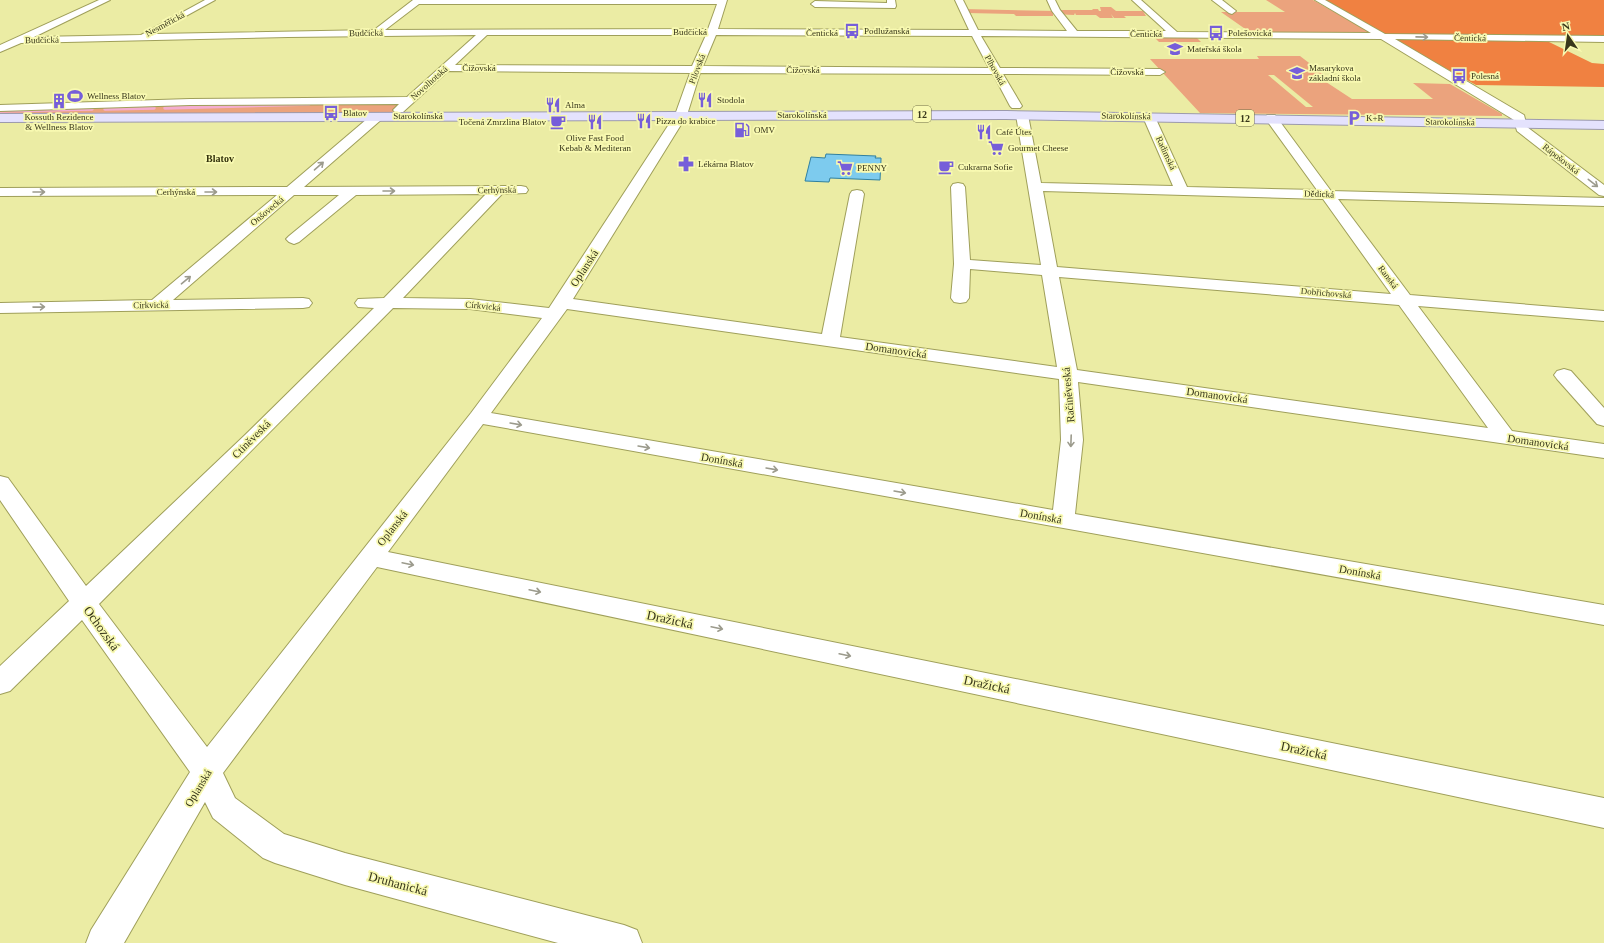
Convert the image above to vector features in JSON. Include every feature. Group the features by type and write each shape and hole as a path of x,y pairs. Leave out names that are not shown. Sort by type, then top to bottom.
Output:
{"main road":[{"name":"Starokolínská","path":"0,118 681,115 1019,110 1149,117 1604,125"}],"street":[{"path":"0,49 106,0"},
{"name":"Nesměřická","path":"140,38 211,0"},
{"path":"376,33 418,0 723,0"},
{"name":"Pilovská","path":"681,115 696,70 712,32 723,0"},
{"path":"815,2 892,6 891,0"},
{"name":"Plhovská","path":"959,0 975,34 1019,110"},
{"path":"1051,0 1056,11 1076,34"},
{"path":"1136,0 1174,34"},
{"path":"1216,0 1232,11"},
{"path":"1319,0 1383,36 1520,118 1520,123"},
{"path":"815,2 830,14"},
{"path":"836,22 836,33"},
{"name":"Budčická","path":"19,40 376,33 712,32"},
{"name":"Čentická","path":"712,32 1174,34 1604,39"},
{"name":"Novolhotská","path":"392,116 484,33"},
{"name":"Čížovská","path":"445,68 1160,72"},
{"name":"Starokolínská","path":"0,108 198,102 410,100"},
{"name":"Račiněveská","path":"1019,110 1035,187 1068,374 1072,440 1062,520"},
{"name":"Oplanská","path":"104,943 207,771 478,417 558,308 681,115"},
{"name":"Onšovecká","path":"157,305 378,116"},
{"name":"Radimská","path":"1149,117 1182,190"},
{"name":"Ranská","path":"1271,118 1505,437"},
{"name":"Rápošovská","path":"1520,123 1521,128 1604,192"},
{"path":"958,187 962,264 960,298"},
{"name":"Dědická","path":"1035,187 1604,202"},
{"name":"Ctiněveská","path":"0,683 84,603 390,302 498,190"},
{"name":"Cerhýnská","path":"0,192 521,190"},
{"path":"294,239 352,191"},
{"path":"830,340 857,194"},
{"path":"962,264 1049,270"},
{"name":"Dobřichovská","path":"1049,270 1604,316"},
{"name":"Církvická","path":"364,303 390,302 470,304 558,308"},
{"name":"Církvická","path":"0,308 303,303"},
{"name":"Domanovická","path":"558,308 830,340 1604,451"},
{"path":"1564,375 1604,420"},
{"name":"Donínská","path":"478,417 1604,615"},
{"name":"Ochozská","path":"0,483 84,603 207,771"},
{"name":"Dražická","path":"370,557 1604,813"},
{"name":"Druhanická","path":"207,771 224,808 275,847 346,869 624,943"}],"shaded area":[{"path":"1266,0 1313,0 1375,35 1251,33 1221,12 1285,12"},
{"path":"1324,0 1604,0 1604,38 1383,34"},
{"path":"1100,7 1111,7 1116,11 1143,11 1146,16 1124,16 1126,18 1114,18 1111,14 1113,18 1100,18 1096,15 1076,15 1075,13 1074,15 1053,14 1053,16 1016,16 1014,14 967,13 963,9 1056,11 1059,9 1098,9 1101,11"},
{"path":"1155,38 1197,38 1201,42 1159,42"},
{"path":"1392,39 1547,41 1592,63 1604,64 1604,87 1476,85"},
{"path":"1257,56 1300,56 1330,79 1323,80 1352,99 1433,99 1413,83 1450,84 1502,114 1502,116 1200,113 1150,59 1259,59","holes":["1268,75 1274,75 1313,107 1306,107"]},
{"path":"410,100 392,116 0,118 0,107"}],"building":[{"name":"PENNY","path":"826,154 876,156 875,158 881,158 880,180 830,178 829,182 805,181 811,157 825,158"}],"waterway":[{"path":"165,108 309,104"},
{"path":"105,109 154,108"},
{"path":"0,111 92,109"}],"place":[{"name":"Podlužanská","path":"852,31"},
{"name":"Polešovická","path":"1216,33"},
{"name":"Mateřská škola","path":"1175,49"},
{"name":"Masarykova základní škola","path":"1297,73"},
{"name":"Polesná","path":"1459,76"},
{"name":"Wellness Blatov","path":"75,96"},
{"name":"Stodola","path":"705,100"},
{"name":"Kossuth Rezidence & Wellness Blatov","path":"59,101"},
{"name":"Alma","path":"553,105"},
{"name":"Blatov","path":"331,113"},
{"name":"K+R","path":"1354,118"},
{"name":"Pizza do krabice","path":"644,121"},
{"name":"Točená Zmrzlina Blatov","path":"558,122"},
{"name":"Olive Fast Food Kebab & Mediteran","path":"595,122"},
{"name":"OMV","path":"742,130"},
{"name":"Café Útes","path":"984,132"},
{"name":"Gourmet Cheese","path":"996,148"},
{"name":"Lékárna Blatov","path":"686,164"},
{"name":"Cukrarna Sofie","path":"946,167"},
{"name":"PENNY","path":"845,168"}],"district":[{"name":"Blatov","path":"220,158"}]}
